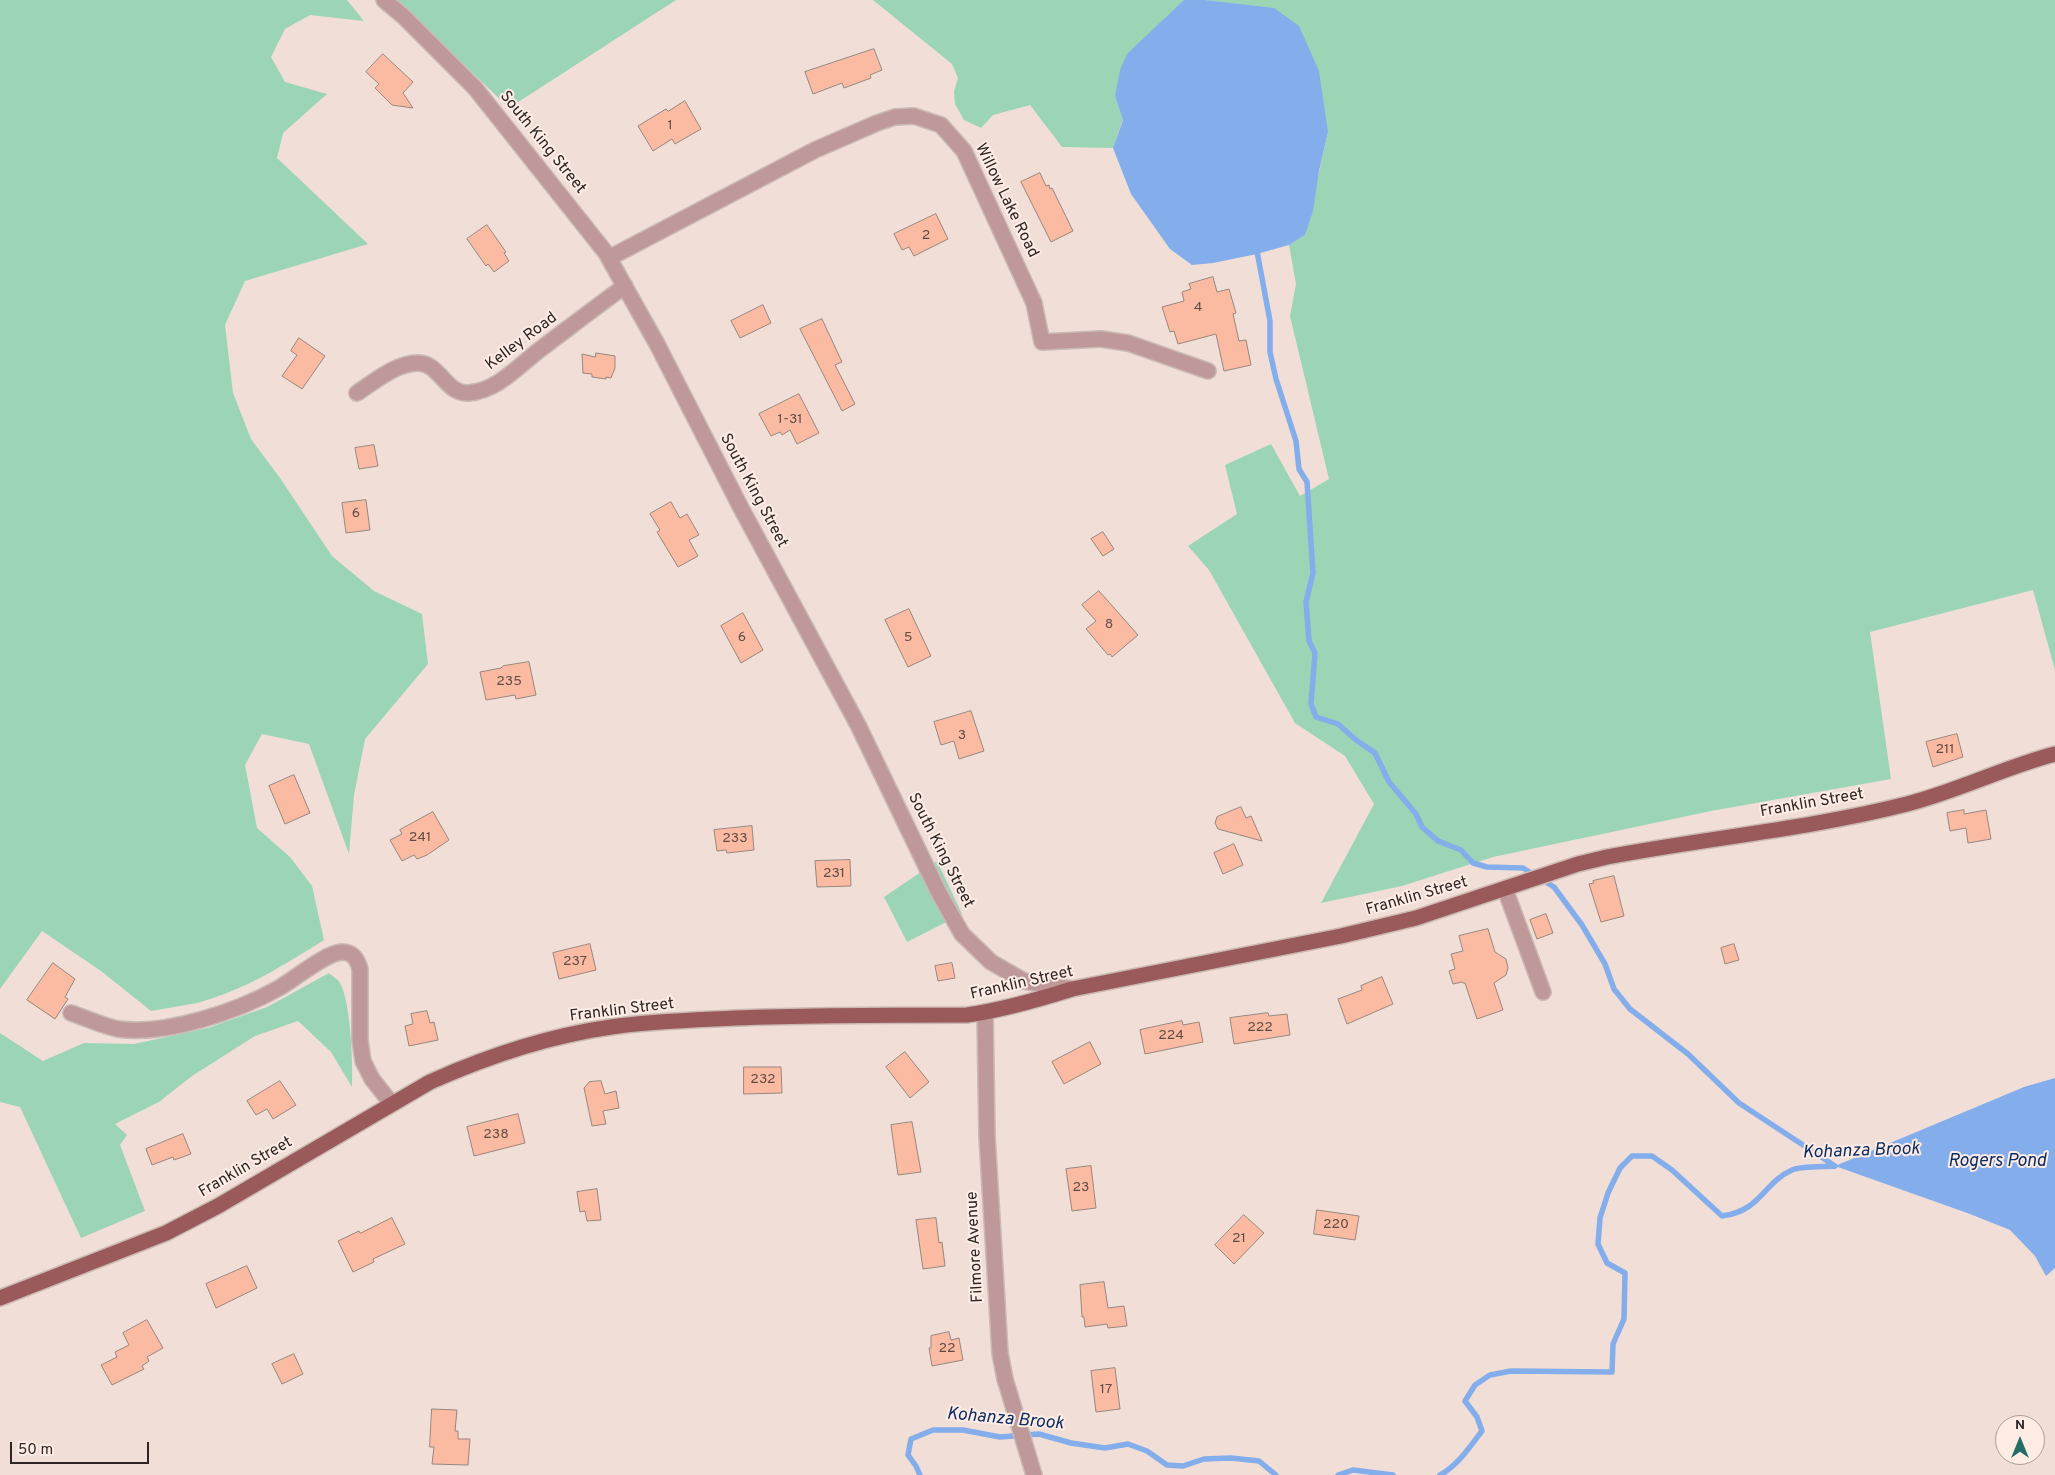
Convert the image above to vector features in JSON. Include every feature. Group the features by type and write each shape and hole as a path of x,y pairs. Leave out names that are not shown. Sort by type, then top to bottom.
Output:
{"main road":[{"name":"Franklin Street","path":"0,1298 166,1233 218,1206 391,1103 453,1071 523,1046 611,1027 724,1018 967,1015 985,1012 1030,1003 1072,989 1341,936 1416,918 1570,866 1607,857 1858,815 1906,804 1938,795 2055,754"}],"street":[{"name":"South King Street","path":"384,0 403,16 475,88 609,258 858,725 939,893 962,934 991,962 1024,981 1072,989"},
{"name":"Willow Lake Road","path":"609,258 823,147 886,120 895,117 914,116 941,125 964,151 1034,303 1042,342 1101,339 1128,343 1208,371"},
{"name":"Kelley Road","path":"357,393 391,372 419,363 436,370 448,385 458,392 467,394 490,388 517,370 625,286"},
{"path":"1505,889 1542,992"},
{"path":"71,1013 117,1028 141,1030 178,1025 250,1002 279,988 324,959 342,952 351,954 357,959 360,969 360,1040 363,1061 372,1079 391,1103"},
{"name":"Filmore Avenue","path":"985,1012 987,1136 996,1302 1005,1379 1034,1475"}],"green space":[{"path":"0,0 347,0 364,21 310,15 285,29 271,57 285,82 327,94 283,133 277,158 368,244 245,281 225,325 233,393 251,439 280,478 332,556 374,591 422,614 428,664 365,739 354,795 349,854 309,744 262,734 245,765 257,828 290,857 312,886 324,940 278,968 231,992 197,1003 151,1011 101,971 42,931 0,989"},
{"path":"397,0 676,0 509,108"},
{"path":"873,0 1184,0 1115,96 1123,119 1113,148 1062,147 1030,105 993,115 981,128 964,120 955,104 954,91 958,78 952,64"},
{"path":"1205,0 2055,0 2055,670 2033,590 1870,632 1891,779 1711,811 1493,857 1402,886 1321,903 1374,804 1345,756 1295,723 1209,570 1188,546 1237,514 1225,465 1271,444 1300,496 1329,479 1290,316 1296,284 1289,245 1305,235 1328,132 1274,9"},
{"path":"937,861 962,914 907,942 884,897"},
{"path":"329,973 340,983 347,1004 352,1049 352,1087 331,1052 298,1021 255,1036 192,1076 159,1102 115,1124 127,1135 120,1145 145,1211 81,1238 20,1107 0,1102 0,1033 43,1061 84,1043 134,1044 208,1028 267,1007"}],"water":[{"path":"1184,0 1205,0 1274,8 1299,26 1319,71 1328,132 1319,171 1313,211 1305,235 1289,245 1257,254 1213,263 1192,265 1170,249 1131,194 1113,148 1123,120 1115,96 1120,70 1127,54"},
{"name":"Rogers Pond","path":"2055,1078 2055,1268 2046,1276 2035,1256 2010,1230 1835,1166 2024,1087"}],"building":[{"path":"874,49 882,70 870,75 871,78 844,88 842,83 813,94 805,72"},
{"path":"383,54 413,82 403,93 413,108 392,105 375,88 379,84 366,72"},
{"path":"685,101 701,129 675,144 672,139 653,151 638,126 666,109 668,111"},
{"path":"1040,173 1046,186 1049,185 1050,189 1052,188 1073,231 1051,242 1021,182"},
{"path":"936,214 948,239 914,256 909,247 902,250 894,234"},
{"path":"487,225 506,252 504,253 509,261 494,272 488,264 486,266 467,239"},
{"path":"1213,277 1217,292 1229,289 1236,313 1233,314 1239,341 1246,340 1251,365 1224,371 1216,334 1178,344 1174,331 1170,332 1162,307 1184,301 1182,292 1191,289 1189,284"},
{"path":"763,305 771,323 740,338 731,321"},
{"path":"822,319 842,362 835,365 855,404 842,411 800,329"},
{"path":"299,338 325,356 302,389 282,376 297,355 291,351"},
{"path":"596,353 615,356 615,368 611,378 592,377 592,374 583,373 582,354 595,357"},
{"path":"799,394 819,433 797,444 790,430 782,435 780,432 771,436 759,414"},
{"path":"374,445 378,466 359,469 355,448"},
{"path":"366,500 370,530 346,533 342,503"},
{"path":"671,502 680,518 687,514 699,535 689,540 698,556 678,567 657,532 660,530 650,514"},
{"path":"1103,532 1114,549 1103,556 1091,539"},
{"path":"1099,591 1138,635 1112,657 1110,654 1108,655 1086,629 1096,621 1082,605"},
{"path":"909,609 931,656 908,667 885,620"},
{"path":"743,613 763,650 741,663 721,626"},
{"path":"529,662 536,695 516,699 515,695 486,700 480,672"},
{"path":"971,711 984,751 959,759 954,741 941,745 934,722"},
{"path":"1957,734 1963,757 1933,767 1926,742"},
{"path":"294,775 310,813 285,824 269,786"},
{"path":"1241,807 1246,818 1251,816 1262,841 1218,829 1215,823 1217,817"},
{"path":"1964,810 1964,814 1986,810 1991,839 1968,843 1966,828 1950,831 1947,813"},
{"path":"433,812 449,840 427,855 417,859 414,855 402,861 390,840 402,834 400,830"},
{"path":"752,826 754,850 727,853 726,850 717,851 714,830"},
{"path":"1234,844 1243,865 1223,874 1214,853"},
{"path":"850,860 851,886 817,887 815,861"},
{"path":"1614,876 1624,916 1601,922 1589,884 1594,883 1593,881"},
{"path":"1546,914 1553,933 1537,939 1530,920"},
{"path":"1488,929 1495,952 1506,959 1508,968 1506,975 1494,983 1503,1010 1477,1019 1465,983 1453,984 1449,971 1455,969 1451,954 1463,951 1459,936"},
{"path":"590,944 596,970 559,979 553,953"},
{"path":"1734,944 1739,960 1725,964 1721,948"},
{"path":"53,963 75,979 65,997 68,999 55,1019 27,1000"},
{"path":"952,963 955,978 938,981 935,966"},
{"path":"1382,977 1393,1004 1347,1024 1338,999 1362,990 1361,986"},
{"path":"427,1011 430,1023 434,1022 438,1040 409,1046 405,1026 413,1024 411,1014"},
{"path":"1268,1013 1269,1016 1287,1014 1290,1035 1234,1044 1230,1018"},
{"path":"1182,1021 1183,1025 1199,1022 1203,1042 1145,1054 1140,1030"},
{"path":"1090,1042 1101,1064 1064,1084 1052,1062"},
{"path":"905,1052 929,1082 910,1098 886,1067"},
{"path":"744,1067 781,1067 782,1093 744,1094"},
{"path":"280,1081 296,1105 273,1119 267,1109 256,1115 247,1101"},
{"path":"601,1081 605,1094 616,1091 619,1108 603,1111 606,1124 592,1126 584,1088 589,1082"},
{"path":"518,1114 525,1143 474,1156 467,1127"},
{"path":"912,1122 921,1172 898,1175 891,1125"},
{"path":"183,1134 191,1154 174,1160 173,1157 152,1165 146,1149"},
{"path":"1091,1166 1096,1208 1072,1211 1066,1169"},
{"path":"597,1189 601,1220 587,1221 585,1211 580,1212 577,1192"},
{"path":"1317,1210 1359,1216 1355,1240 1314,1234"},
{"path":"1244,1215 1264,1233 1234,1264 1215,1245"},
{"path":"392,1218 405,1244 373,1259 374,1262 353,1272 338,1241"},
{"path":"936,1218 939,1243 942,1242 945,1266 923,1269 916,1220"},
{"path":"247,1266 257,1288 216,1308 206,1284"},
{"path":"1104,1282 1108,1308 1124,1306 1127,1326 1108,1328 1107,1324 1085,1327 1084,1317 1082,1317 1080,1285"},
{"path":"147,1320 163,1348 147,1357 149,1361 142,1366 144,1369 112,1385 101,1365 117,1357 115,1352 129,1345 123,1333"},
{"path":"949,1332 951,1340 959,1338 963,1360 932,1366 929,1348 931,1348 931,1336"},
{"path":"294,1354 303,1374 282,1384 272,1364"},
{"path":"1115,1368 1120,1409 1096,1412 1091,1371"},
{"path":"432,1409 457,1410 455,1431 458,1431 458,1439 470,1439 468,1465 432,1464 434,1447 430,1447"}],"waterway":[{"path":"1256,246 1270,321 1270,352 1276,379 1296,441 1299,469 1307,482 1313,573 1306,602 1309,641 1315,653 1311,704 1316,717 1338,724 1375,753 1389,782 1416,814 1422,827 1438,841 1461,850 1473,863 1487,867 1523,868 1554,887 1582,925 1605,964 1614,989 1630,1009 1688,1054 1739,1103 1835,1166"},
{"name":"Kohanza Brook","path":"1440,1475 1458,1461 1482,1431 1477,1417 1465,1401 1475,1385 1490,1375 1511,1371 1612,1372 1613,1344 1624,1319 1625,1273 1607,1263 1598,1244 1600,1218 1608,1193 1620,1168 1632,1156 1652,1156 1672,1170 1722,1216 1745,1209 1754,1203 1774,1182 1792,1170 1807,1167 1835,1166"},
{"name":"Kohanza Brook","path":"920,1475 908,1455 911,1439 933,1430 963,1430 1000,1437 1039,1434 1071,1443 1105,1448 1128,1444 1147,1451 1167,1465 1183,1466 1204,1459 1231,1458 1259,1461 1276,1475"},
{"name":"Kohanza Brook","path":"1338,1475 1353,1470 1393,1475"}]}
